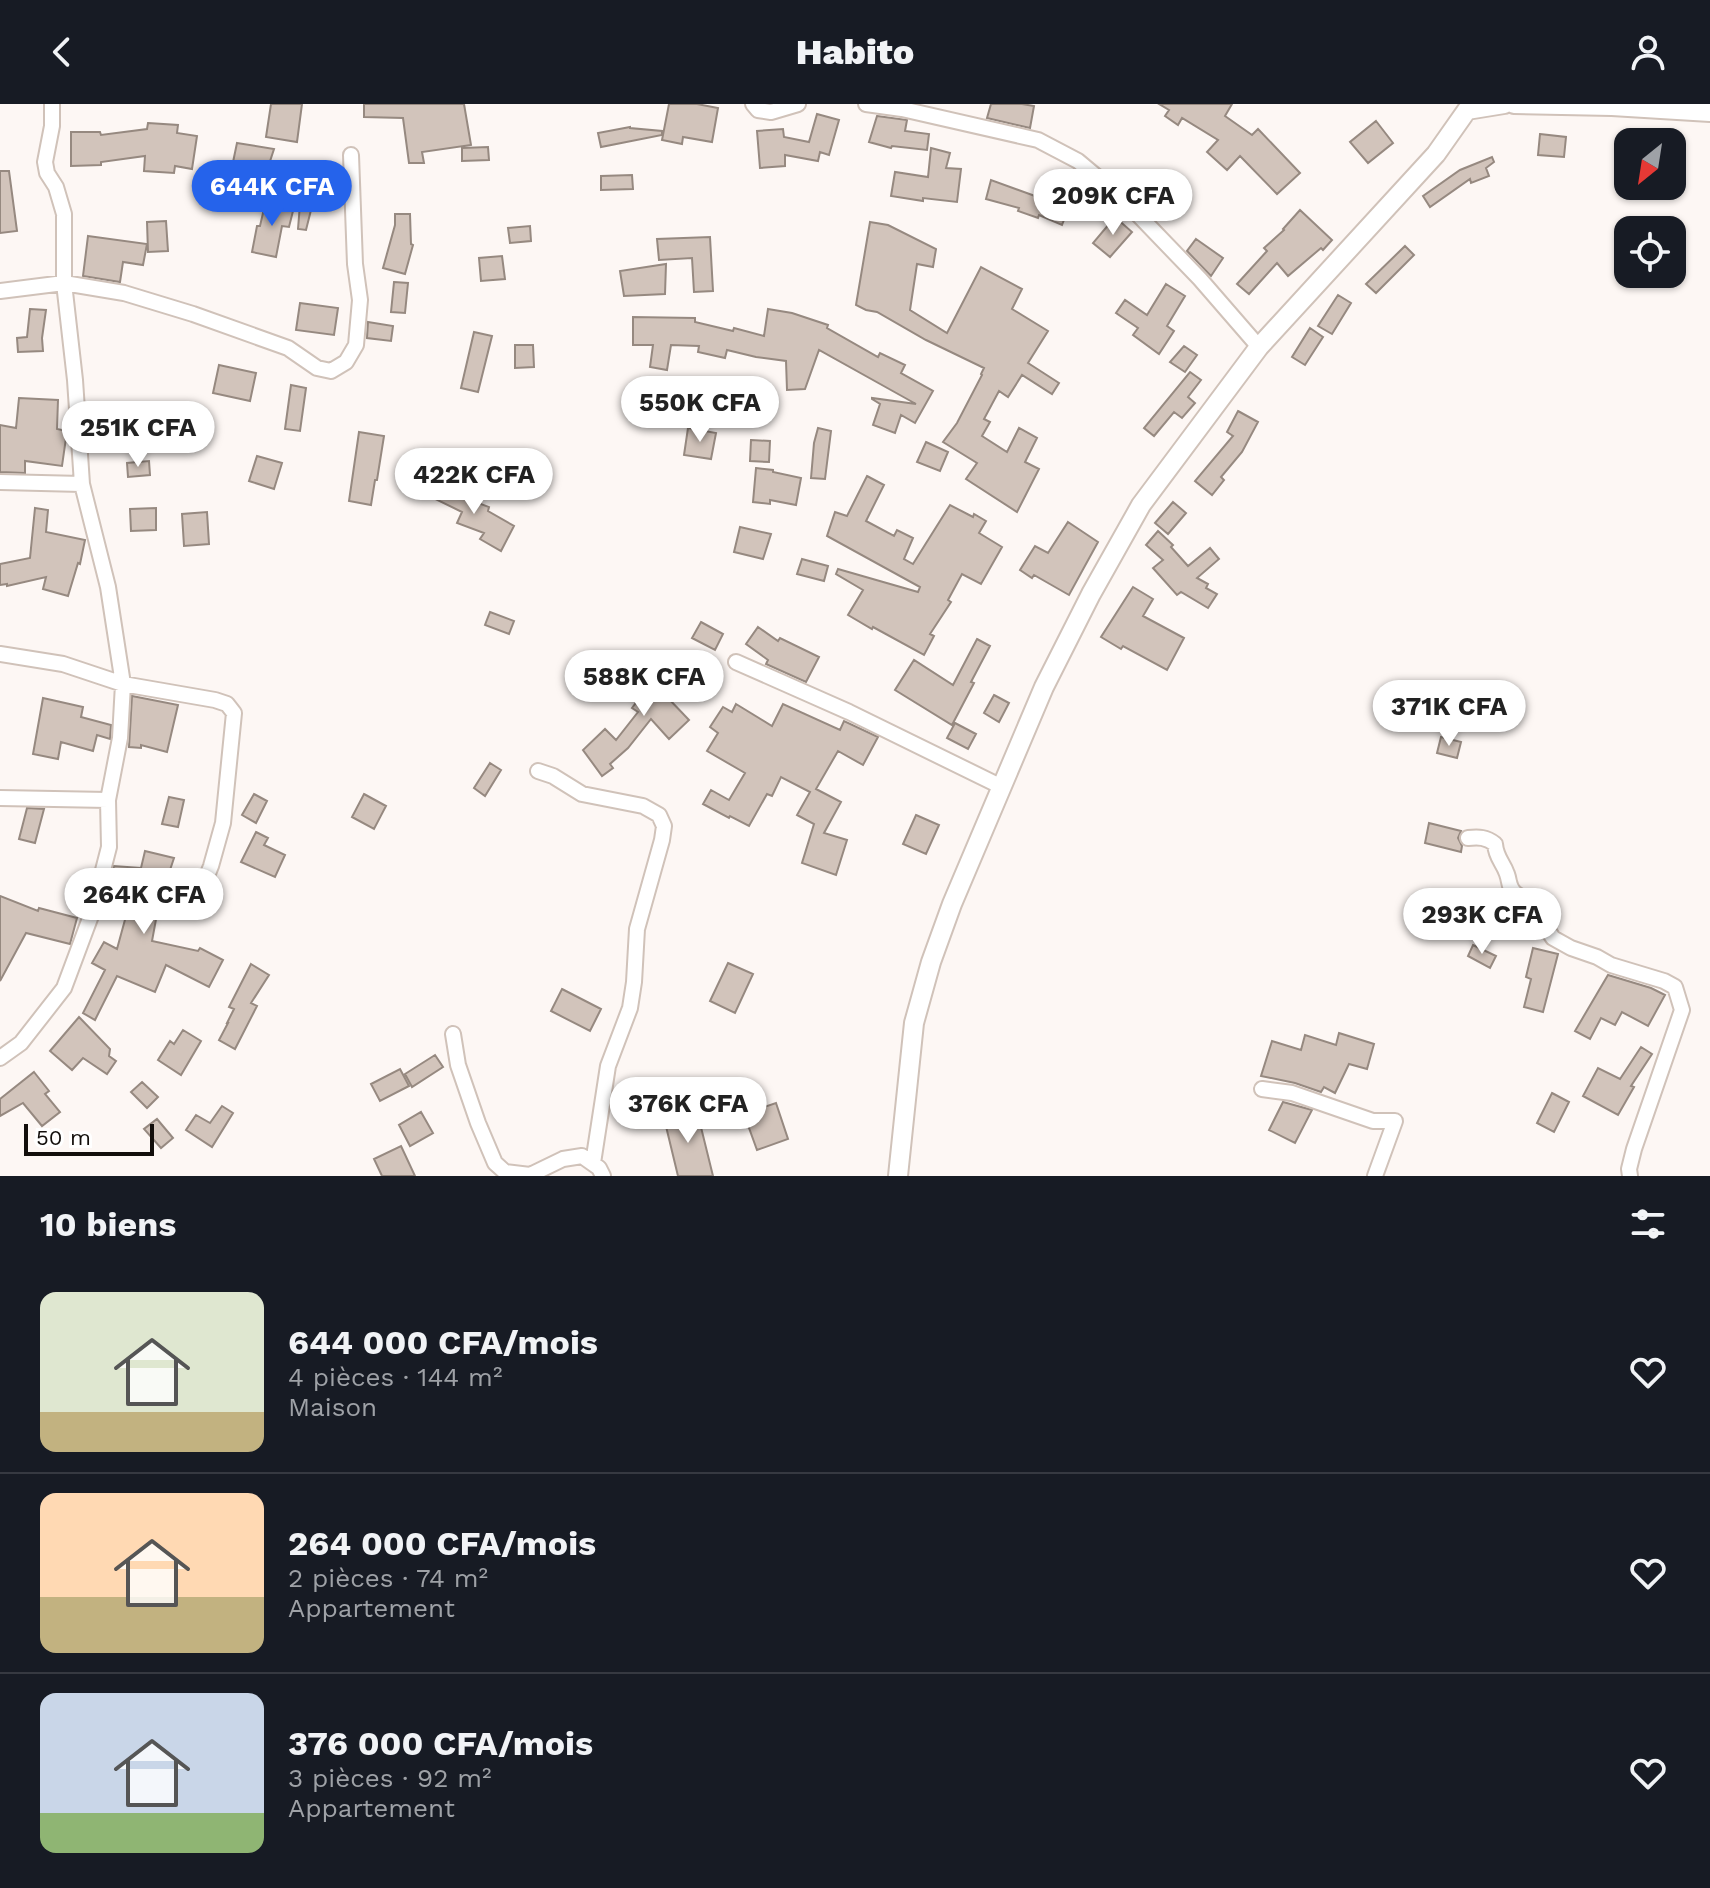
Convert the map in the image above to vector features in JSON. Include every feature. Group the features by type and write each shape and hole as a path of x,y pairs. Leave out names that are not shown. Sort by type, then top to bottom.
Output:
{"street":[{"path":"0,1058 21,1043 64,988 92,913 109,847 108,800 120,738 123,684 108,587 82,484 64,283 64,214 45,162 52,126 52,104"},
{"path":"753,104 758,110 771,112 798,104"},
{"path":"866,104 931,115 1038,140 1078,161 1121,197 1259,347"},
{"path":"898,1176 914,1023 952,904 1044,687 1141,505 1259,347 1436,154 1467,107 1504,104"},
{"path":"1514,104 1619,105 1710,112"},
{"path":"0,291 64,283 124,293 288,348 317,368 331,371 346,362 356,345 360,300 355,264 351,155"},
{"path":"0,482 82,484"},
{"path":"0,654 63,664 123,684 215,700 227,704 234,713 223,823 211,866 193,911"},
{"path":"736,662 849,712 1002,787"},
{"path":"538,771 553,776 582,794 643,806 659,815 664,826 637,929 630,1008 608,1066 593,1163"},
{"path":"0,798 108,800"},
{"path":"1468,838 1488,839 1495,844 1510,888 1533,904 1553,938 1611,965 1675,987 1682,1010 1634,1149 1630,1176"},
{"path":"453,1034 458,1065 495,1163 505,1172 530,1175 563,1159 582,1156 599,1168 603,1176"},
{"path":"1262,1089 1292,1093 1373,1121 1395,1121 1375,1176"}],"building":[{"path":"271,104 302,104 297,142 266,137"},
{"path":"364,104 464,104 471,145 422,152 424,163 409,163 403,118 364,117"},
{"path":"669,104 718,108 712,142 683,137 682,144 662,140"},
{"path":"991,104 1034,106 1030,128 987,118"},
{"path":"1159,104 1232,104 1225,116 1252,135 1258,129 1300,173 1277,194 1240,156 1227,170 1207,152 1218,140 1182,118 1178,125 1165,116 1169,110"},
{"path":"817,114 839,120 829,155 820,152 818,161 785,155 785,166 760,168 757,131 783,129 784,137 809,142"},
{"path":"877,116 907,120 905,131 929,134 927,150 891,148 869,142"},
{"path":"1376,121 1393,143 1368,163 1350,142"},
{"path":"148,123 178,125 177,133 197,136 192,169 175,166 174,173 144,171 145,156 101,162 101,165 71,166 71,132 100,132 101,135 147,129"},
{"path":"630,127 662,131 662,135 601,147 598,133"},
{"path":"1540,134 1566,137 1564,157 1538,155"},
{"path":"237,143 274,149 258,198 237,190 245,169 232,167"},
{"path":"488,147 489,160 462,161 462,148"},
{"path":"931,148 950,153 946,168 961,169 957,202 891,196 895,172 928,177"},
{"path":"1492,157 1494,162 1486,168 1489,176 1471,183 1470,179 1430,207 1423,196 1460,170"},
{"path":"303,167 318,168 306,230 298,229"},
{"path":"0,171 9,171 17,231 0,233"},
{"path":"632,175 633,189 601,190 601,176"},
{"path":"1055,176 1070,182 1065,196 1072,199 1062,225 986,199 991,180 1046,200"},
{"path":"266,200 294,207 289,227 282,226 276,257 252,252"},
{"path":"1300,210 1332,240 1288,276 1277,263 1249,294 1237,284 1267,251 1264,248"},
{"path":"395,214 410,214 413,245 405,274 383,268"},
{"path":"1115,217 1132,232 1110,257 1093,243"},
{"path":"166,221 168,251 148,252 147,222"},
{"path":"870,222 888,225 936,249 933,267 917,264 910,310 947,333 981,267 1022,289 1012,309 1048,331 1028,363 1059,383 1052,394 1022,375 1008,397 999,391 984,419 990,422 982,436 1007,452 1019,428 1037,438 1025,462 1039,469 1017,512 966,479 977,463 943,442 957,423 984,368 877,312 856,305"},
{"path":"530,226 531,241 510,243 508,228"},
{"path":"88,236 147,244 143,265 123,262 120,282 83,276"},
{"path":"710,237 713,291 694,292 692,258 659,260 657,239"},
{"path":"1196,239 1223,258 1211,276 1187,251"},
{"path":"1405,246 1414,255 1376,293 1366,284"},
{"path":"502,256 505,279 481,281 479,258"},
{"path":"666,264 665,294 624,296 620,271"},
{"path":"394,282 408,283 405,313 391,312"},
{"path":"1166,284 1185,296 1167,326 1174,331 1159,354 1133,335 1138,328 1116,313 1125,300 1147,315"},
{"path":"1338,295 1351,303 1332,334 1318,326"},
{"path":"300,303 338,308 334,335 296,330"},
{"path":"30,309 46,310 43,351 18,352 17,338 27,337"},
{"path":"768,309 828,325 827,328 878,357 880,353 905,365 901,373 933,391 915,423 901,415 895,433 873,425 880,404 872,398 916,404 819,350 805,389 787,390 786,361 727,350 725,358 698,352 699,346 671,345 667,370 650,367 653,345 633,345 633,317 695,318 695,322 764,336"},
{"path":"368,322 393,326 391,341 367,338"},
{"path":"1310,328 1323,337 1305,365 1292,357"},
{"path":"474,332 492,336 478,392 461,388"},
{"path":"515,345 533,345 534,367 515,368"},
{"path":"1184,346 1197,355 1185,372 1170,362"},
{"path":"219,365 256,373 250,401 213,393"},
{"path":"1190,372 1201,380 1188,397 1195,403 1182,418 1174,412 1154,436 1144,428"},
{"path":"291,385 306,388 300,431 285,429"},
{"path":"666,388 681,392 672,422 658,417"},
{"path":"19,398 58,400 57,429 67,431 62,466 25,461 25,473 0,472 0,425 16,428"},
{"path":"1238,411 1258,422 1242,452 1221,477 1224,480 1212,495 1195,481 1233,436 1227,432"},
{"path":"688,428 716,433 711,459 684,455"},
{"path":"818,428 831,431 825,479 811,478"},
{"path":"359,432 384,436 371,505 349,501"},
{"path":"751,440 770,441 769,462 750,461"},
{"path":"926,442 948,452 940,471 917,462"},
{"path":"257,456 282,463 274,489 249,481"},
{"path":"149,461 150,475 128,477 127,463"},
{"path":"756,468 801,478 796,505 770,500 770,504 753,502"},
{"path":"867,476 884,485 866,521 894,536 897,530 913,538 904,559 913,564 950,505 986,521 979,533 1002,547 981,584 962,574 948,600 951,602 930,634 934,636 924,655 848,615 863,590 836,574 838,569 918,592 920,587 827,536 835,512 847,516"},
{"path":"423,482 489,507 488,511 514,526 501,551 480,539 484,533 457,523 462,512 419,491"},
{"path":"1173,502 1186,513 1168,534 1155,523"},
{"path":"35,508 48,510 46,532 85,540 68,596 43,589 46,577 0,585 0,564 30,558"},
{"path":"156,508 156,530 131,531 130,509"},
{"path":"207,512 209,544 184,546 182,514"},
{"path":"1068,522 1098,542 1069,595 1020,570 1035,546 1048,553"},
{"path":"740,527 771,534 763,559 734,552"},
{"path":"1158,531 1188,566 1210,548 1219,559 1197,578 1217,594 1208,608 1181,592 1177,595 1153,568 1163,560 1146,545"},
{"path":"802,559 828,566 824,581 797,574"},
{"path":"1133,587 1153,599 1143,616 1184,638 1167,670 1101,637"},
{"path":"490,612 514,621 509,634 485,625"},
{"path":"701,622 723,634 715,650 692,638"},
{"path":"758,627 778,641 780,638 819,657 806,682 766,664 768,660 746,644"},
{"path":"977,639 990,646 952,725 895,690 914,660 953,685"},
{"path":"679,659 694,678 668,698 689,720 669,739 651,719 628,748 610,764 613,768 602,776 583,750 605,729 616,740 638,712 632,708 654,679"},
{"path":"994,695 1009,703 999,722 984,713"},
{"path":"132,696 178,705 167,752 141,745 141,748 129,747"},
{"path":"43,698 83,707 81,717 111,725 110,739 97,735 93,751 61,742 58,759 33,754"},
{"path":"736,704 772,726 783,704 840,730 844,721 878,737 863,765 838,751 816,789 841,802 824,833 847,840 836,875 802,863 814,824 797,815 810,792 781,777 772,796 767,794 749,826 703,804 711,790 729,800 745,773 707,751 718,733 710,727 723,707 732,712"},
{"path":"955,723 976,734 968,749 947,738"},
{"path":"1441,737 1461,742 1457,758 1437,753"},
{"path":"490,763 501,770 485,796 474,788"},
{"path":"254,794 267,801 256,823 242,815"},
{"path":"364,794 386,806 374,829 352,817"},
{"path":"169,797 184,800 178,827 162,824"},
{"path":"27,808 44,809 35,843 19,839"},
{"path":"916,815 939,825 926,854 903,844"},
{"path":"1429,823 1461,831 1458,838 1461,852 1425,843"},
{"path":"256,832 268,838 264,845 285,855 275,877 241,862"},
{"path":"145,851 174,858 159,903 152,941 198,951 200,948 223,960 209,987 166,965 155,992 117,976 95,1020 83,1013 105,970 92,963 104,942 117,949 126,916 109,913 117,880 111,880 114,866 141,868"},
{"path":"0,896 38,911 39,908 77,918 70,944 26,933 0,981"},
{"path":"1473,945 1496,956 1490,968 1468,956"},
{"path":"1533,948 1558,954 1543,1012 1524,1007 1531,979 1526,977"},
{"path":"728,963 753,974 735,1013 710,1001"},
{"path":"251,964 269,975 251,1003 257,1006 235,1049 219,1040 234,1009 229,1007"},
{"path":"1608,975 1665,995 1648,1026 1622,1012 1615,1025 1601,1018 1590,1039 1575,1031"},
{"path":"562,989 601,1009 590,1031 551,1011"},
{"path":"79,1017 110,1049 109,1056 116,1061 107,1074 83,1058 72,1070 50,1051"},
{"path":"183,1030 201,1041 181,1075 158,1060 170,1041 174,1044"},
{"path":"1339,1033 1374,1044 1367,1069 1349,1064 1335,1093 1324,1087 1321,1092 1261,1076 1272,1041 1301,1050 1305,1035 1336,1045"},
{"path":"1641,1047 1652,1054 1631,1086 1634,1087 1618,1115 1583,1096 1598,1068 1620,1079"},
{"path":"435,1055 443,1067 412,1087 405,1074"},
{"path":"400,1069 409,1086 380,1101 371,1084"},
{"path":"34,1072 49,1091 45,1094 60,1112 42,1126 23,1103 0,1116 0,1099"},
{"path":"142,1082 158,1097 147,1108 131,1092"},
{"path":"1552,1093 1569,1102 1554,1132 1537,1123"},
{"path":"1283,1102 1312,1110 1295,1143 1269,1130"},
{"path":"776,1103 788,1139 757,1150 744,1114"},
{"path":"222,1106 233,1113 212,1147 186,1130 196,1115 210,1123"},
{"path":"697,1111 713,1176 678,1176 664,1118"},
{"path":"421,1112 433,1133 410,1146 399,1125"},
{"path":"157,1119 173,1138 161,1148 144,1129"},
{"path":"401,1146 415,1176 382,1176 374,1159"}]}
